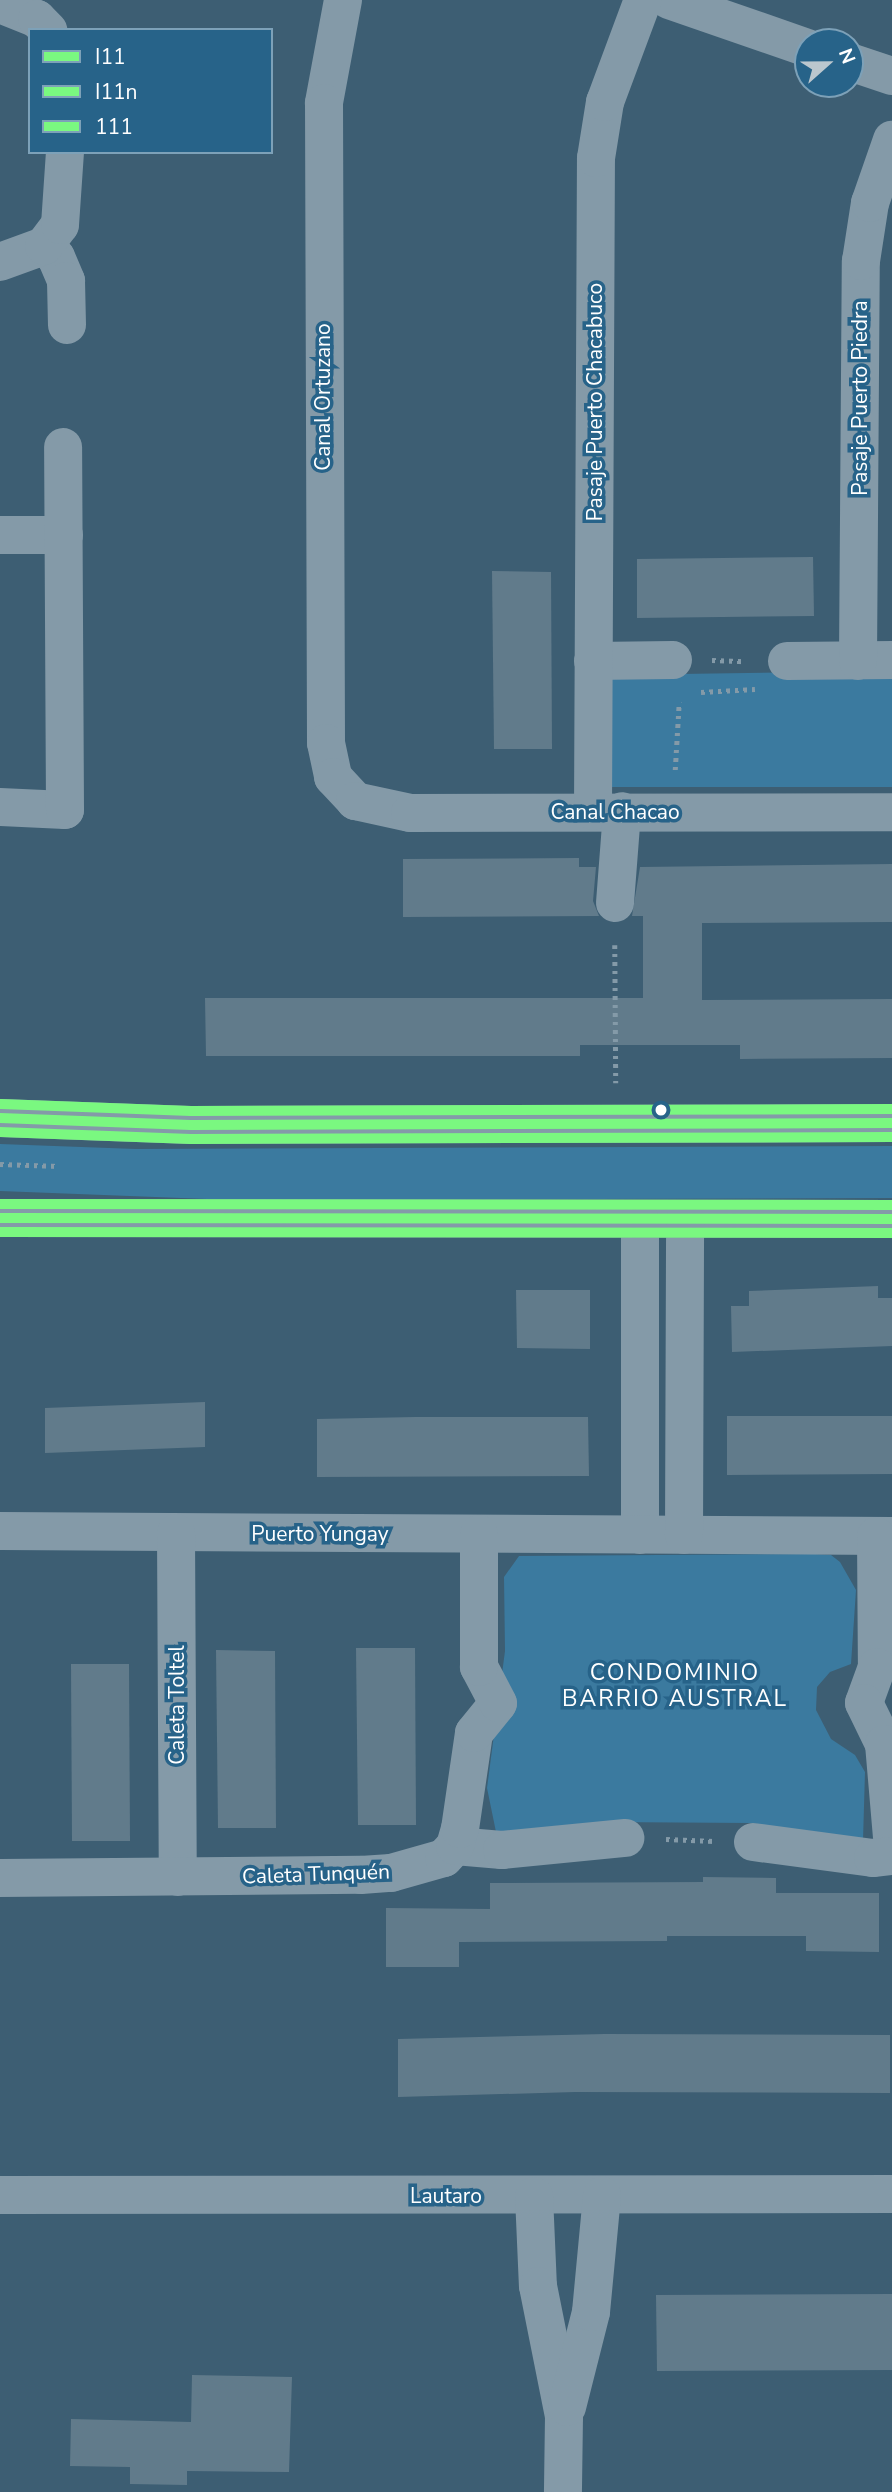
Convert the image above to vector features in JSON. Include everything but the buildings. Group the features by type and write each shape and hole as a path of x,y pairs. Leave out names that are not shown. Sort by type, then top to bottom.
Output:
{"street":[{"name":"Canal Ortuzano","path":"342,0 324,103 323,505 326,743 333,777 343,791"},
{"name":"Pasaje Puerto Chacabuco","path":"615,903 593,661 596,158 605,102 643,0"},
{"path":"669,0 794,43"},
{"path":"0,5 37,19 46,28"},
{"path":"864,67 892,76"},
{"name":"Pasaje Puerto Piedra","path":"875,660 861,261 870,203 892,139"},
{"path":"0,262 44,246 64,214 65,154"},
{"path":"44,246 56,257 66,281 67,325"},
{"path":"0,807 65,810 64,447"},
{"path":"0,536 64,535"},
{"path":"787,660 875,660"},
{"path":"593,661 676,677"},
{"name":"Canal Chacao","path":"343,791 371,807 410,813 892,813"},
{"path":"0,1118 191,1125 892,1123"},
{"path":"0,1218 892,1219"},
{"path":"639,1220 640,1535"},
{"path":"684,1535 685,1220"},
{"name":"Puerto Yungay","path":"0,1531 884,1536"},
{"name":"Caleta Toltel","path":"176,1533 178,1877"},
{"path":"479,1534 480,1667 485,1686 498,1703 474,1733 455,1846 502,1850 625,1838"},
{"path":"884,1536 877,1667 864,1703 884,1744 892,1837"},
{"path":"753,1842 873,1858 892,1856"},
{"name":"Caleta Tunquén","path":"0,1878 391,1873 430,1864 455,1846"},
{"name":"Lautaro","path":"0,2195 892,2194"},
{"path":"534,2196 538,2286 564,2416 563,2492"},
{"path":"564,2416 591,2312 602,2196"}],"path":[{"path":"675,776 676,677 787,660"},
{"path":"694,692 763,689"},
{"path":"615,903 616,1122"},
{"path":"625,1838 753,1842"}],"shaded area":[{"path":"892,671 892,787 611,787 612,675"},
{"path":"0,1144 136,1149 892,1146 892,1198 233,1200 0,1191"},
{"path":"831,1555 840,1562 856,1590 851,1664 830,1672 817,1687 816,1710 831,1739 855,1755 865,1772 863,1841 751,1823 603,1822 496,1832 487,1788 505,1651 504,1577 519,1556"}],"transit line":[{"name":"111","path":"1,1104 191,1111 892,1109"},
{"name":"I11","path":"0,1118 191,1125 892,1123"},
{"name":"I11n","path":"0,1132 191,1139 892,1137"},
{"name":"111","path":"0,1204 892,1205"},
{"name":"I11","path":"0,1218 892,1219"},
{"name":"I11n","path":"0,1232 892,1233"}],"district":[{"name":"CONDOMINIO BARRIO AUSTRAL","path":"675,1686"}]}
